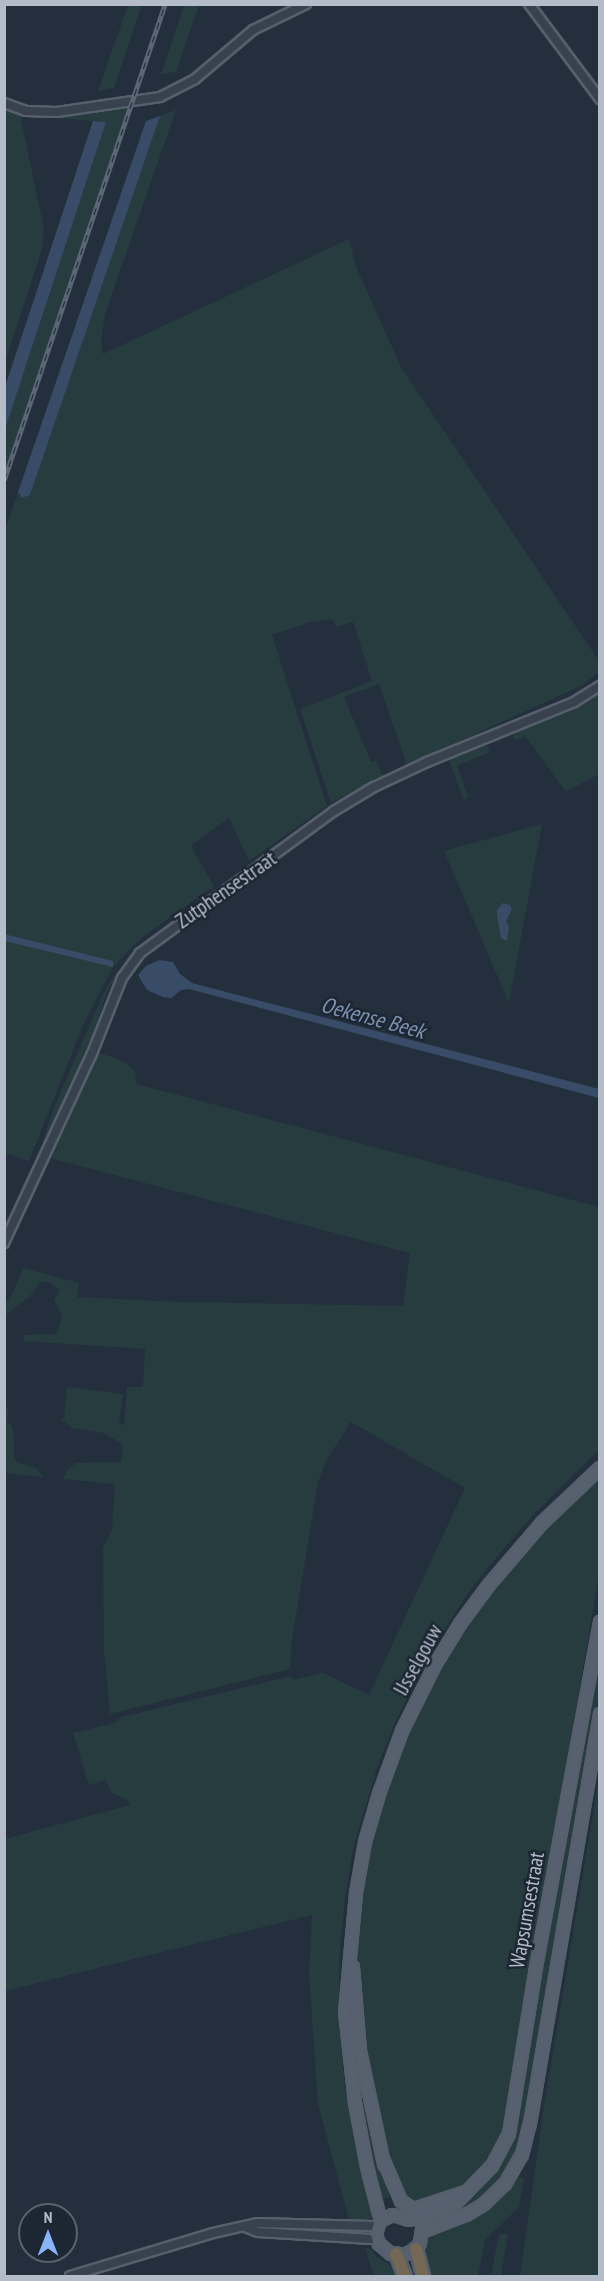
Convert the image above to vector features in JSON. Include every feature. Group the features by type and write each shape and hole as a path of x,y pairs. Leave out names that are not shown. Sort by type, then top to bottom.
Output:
{"highway":[{"path":"413,2249 422,2277"},
{"path":"396,2254 401,2274"}],"main road":[{"name":"IJsselgouw","path":"382,2214 365,2153 355,2103 346,2033 346,1982 353,1915 365,1842 379,1794 402,1731 435,1665 488,1586 574,1491 600,1468"},
{"name":"Wapsumsestraat","path":"416,2215 455,2204 492,2166 509,2134 536,1967 600,1622"},
{"name":"Wapsumsestraat","path":"424,2231 466,2215 484,2204 505,2184 522,2155 530,2124 600,1714"},
{"name":"IJsselgouw","path":"353,1915 354,1981 359,2044 383,2159 401,2205"},
{"path":"401,2205 416,2215 424,2231 413,2249 396,2254 382,2247 373,2236 382,2214 401,2205"},
{"path":"382,2214 397,2215 409,2220 416,2215"},
{"path":"413,2249 418,2230 416,2215"},
{"path":"373,2236 394,2248 413,2249"},
{"path":"373,2236 401,2274"}],"street":[{"path":"4,103 26,111 57,112 160,97 195,79 254,30 306,4"},
{"path":"529,4 600,99"},
{"name":"Zutphensestraat","path":"4,1243 91,1056 122,978 140,952 334,811 374,787 427,762 574,702 600,686"},
{"path":"70,2277 213,2233 257,2223 282,2222 373,2236"},
{"path":"245,2227 258,2232 373,2236"}],"green space":[{"path":"128,5 142,5 114,88 98,91"},
{"path":"184,5 199,5 176,72 161,74"},
{"path":"128,108 5,471 5,428 106,122 32,116"},
{"path":"5,109 20,114 44,229 42,249 5,362"},
{"path":"176,110 105,314 101,341 103,354 349,239 356,267 401,367 599,661 599,672 581,686 407,765 379,684 344,697 371,762 376,761 383,776 331,803 300,709 372,681 353,622 336,627 333,619 310,622 272,635 327,806 249,861 229,818 191,846 214,886 140,939 113,967 84,1023 29,1161 5,1153 5,531 18,492 22,498 30,495 160,116"},
{"path":"599,693 599,774 566,792 525,736 515,740 512,735"},
{"path":"487,745 490,752 457,766 468,796 464,801 449,760"},
{"path":"542,824 509,1003 444,851"},
{"path":"122,967 107,992 94,1031 36,1161 53,1110 100,1001 108,984"},
{"path":"98,1052 125,1062 135,1072 137,1084 599,1207 599,1450 536,1512 501,1552 470,1590 441,1635 396,1720 378,1765 354,1845 345,1898 339,1963 339,2026 345,2086 375,2213 367,2222 350,2223 318,2104 309,1974 312,1915 5,1991 5,1839 130,1805 128,1801 111,1792 106,1780 89,1785 73,1733 115,1723 121,1717 291,1676 293,1680 323,1673 369,1695 465,1488 351,1422 326,1461 318,1482 292,1640 290,1669 110,1714 104,1650 103,1548 112,1530 115,1484 63,1479 68,1469 76,1463 121,1462 123,1445 104,1433 72,1428 61,1419 64,1418 67,1387 123,1394 119,1424 124,1425 127,1387 143,1387 145,1349 23,1341 24,1335 57,1334 62,1315 54,1301 60,1290 47,1282 40,1282 30,1296 5,1315 5,1304 11,1297 23,1268 79,1283 77,1297 180,1302 403,1306 410,1253 50,1158"},
{"path":"5,1407 8,1407 7,1422 12,1426 14,1436 14,1458 17,1462 37,1469 43,1477 5,1473"},
{"path":"599,1477 599,1575 504,2127 483,2166 465,2184 452,2193 413,2204 402,2195 380,2138 369,2095 355,1963 356,1915 371,1831 403,1739 432,1679 464,1627 534,1539"},
{"path":"599,1640 599,1693 522,2145 507,2175 473,2209 435,2223 433,2216 464,2202 487,2182 511,2144 516,2129 534,1997 548,1934"},
{"path":"599,1778 599,2276 520,2276 544,2106"},
{"path":"363,2101 390,2197 383,2199 371,2165 358,2102"},
{"path":"514,2176 524,2178 519,2207 485,2240 478,2276 426,2276 421,2249 427,2235 446,2225"},
{"path":"499,2234 508,2234 501,2276 491,2276"},
{"path":"365,2248 371,2249 377,2257 393,2267 398,2276 374,2276"}],"water":[{"path":"160,116 30,495 22,498 18,492 146,121"},
{"path":"93,121 106,122 5,429 5,387"},
{"path":"503,903 510,905 512,909 506,921 509,926 507,941 501,938 497,916 497,910"},
{"path":"4,934 113,961 113,967 5,941"},
{"path":"159,960 173,962 180,974 192,983 599,1089 599,1098 189,989 181,990 171,998 163,997 147,990 138,975 146,966"}],"railway":[{"path":"4,480 165,4"}],"water label":[{"name":"Oekense Beek","path":"373,1018"}]}
